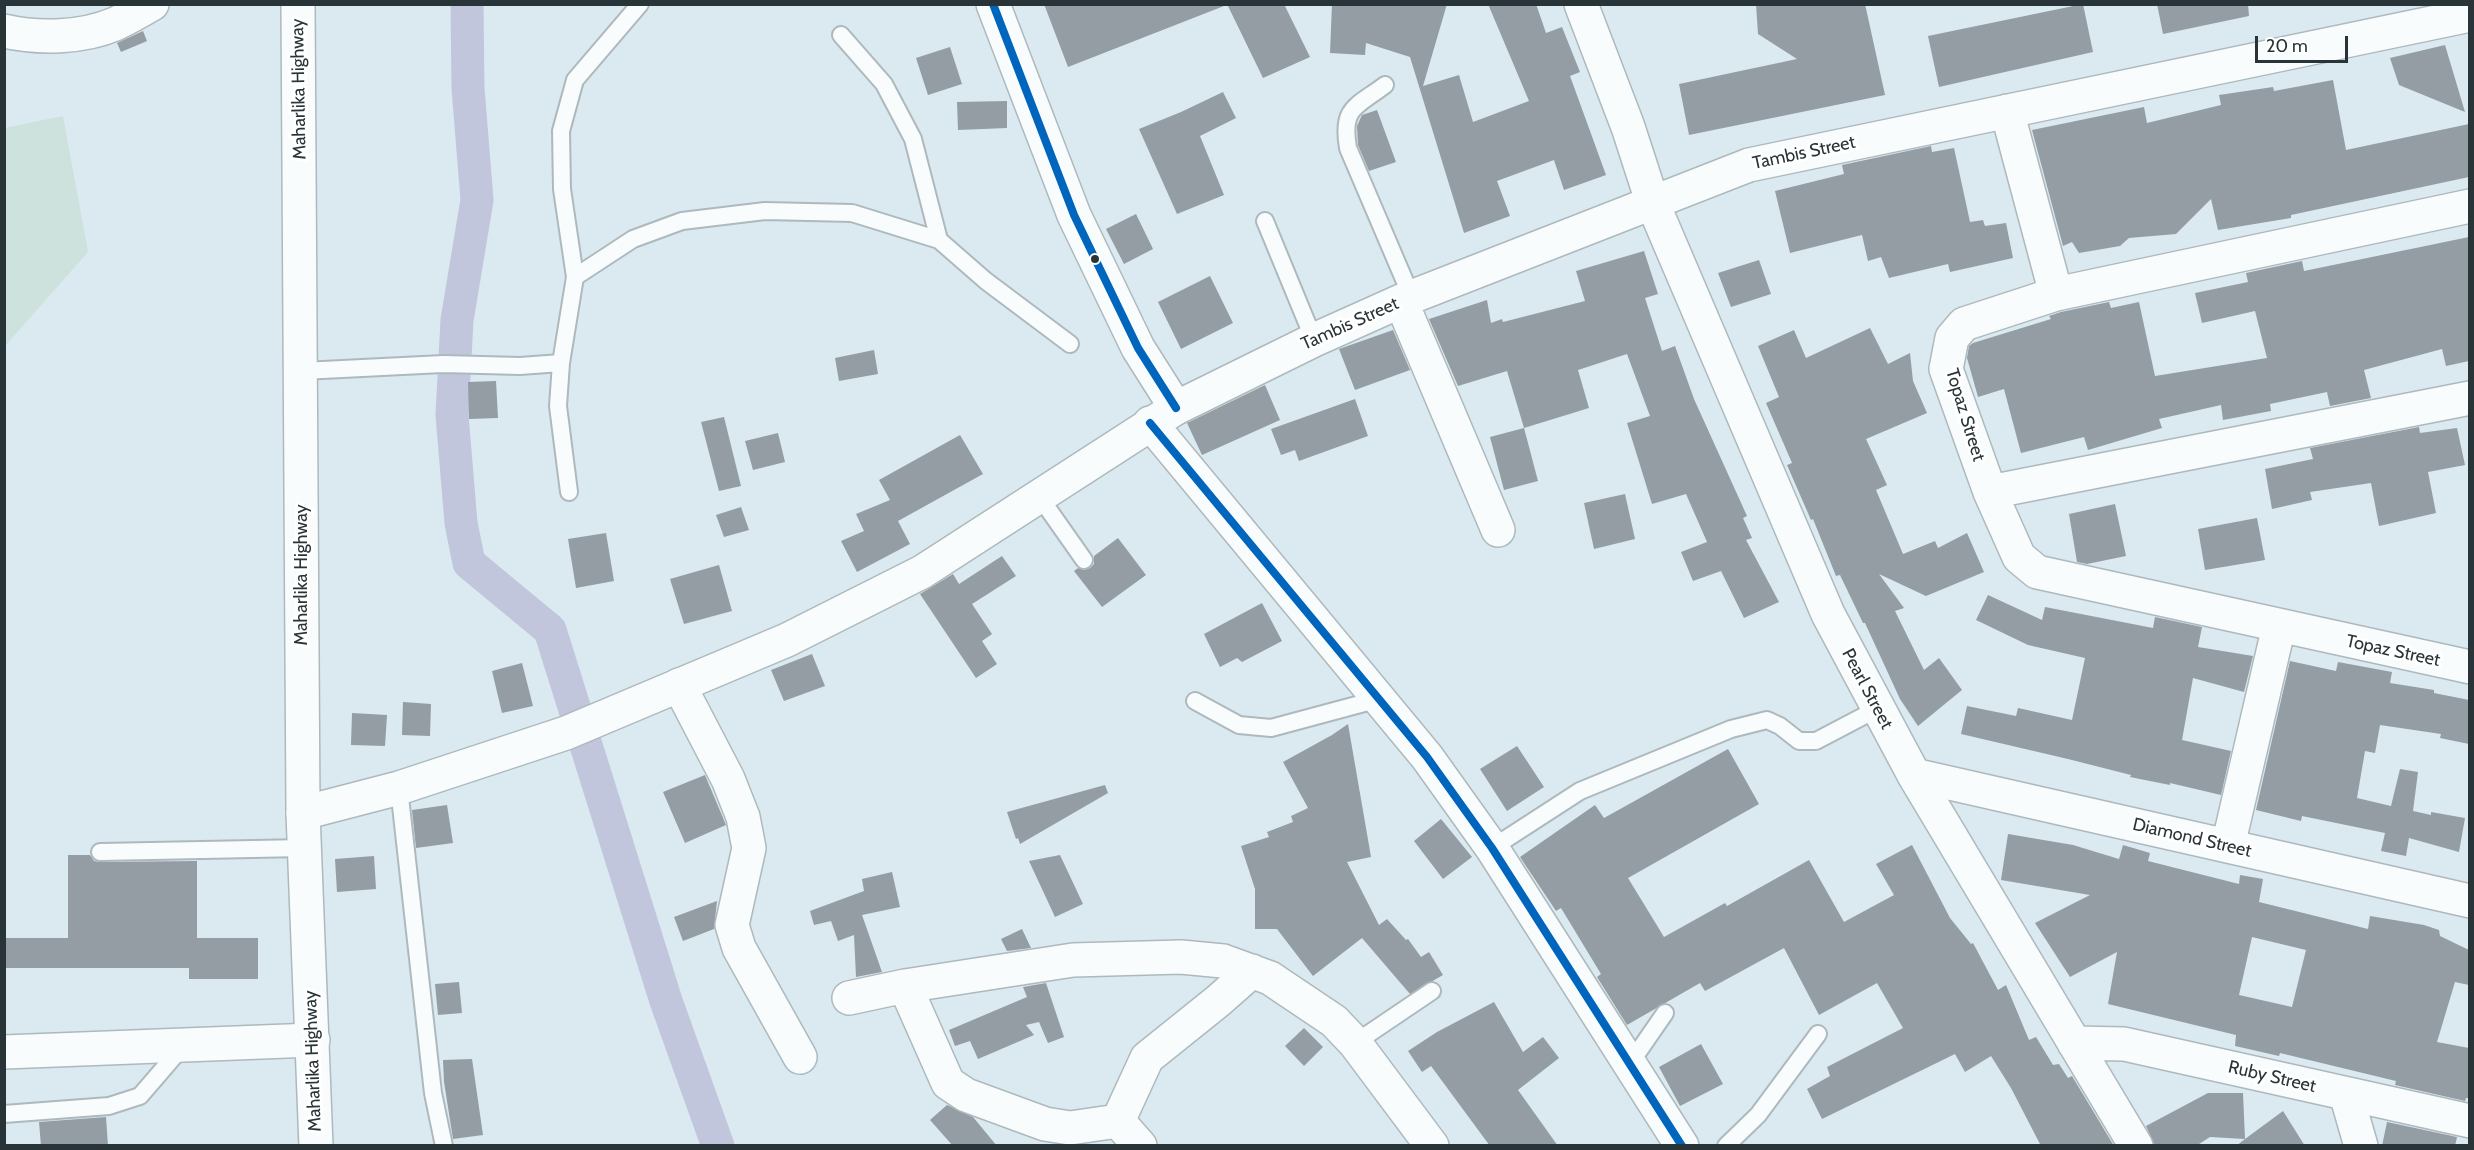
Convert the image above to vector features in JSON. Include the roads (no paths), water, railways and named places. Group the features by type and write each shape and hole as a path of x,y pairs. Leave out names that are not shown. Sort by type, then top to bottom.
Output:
{"main road":[{"path":"4,31 19,35 69,35 113,24 152,4"},
{"name":"Maharlika Highway","path":"298,4 303,813 316,1146"},
{"path":"993,4 1074,215 1138,348 1163,415 1379,699 1426,757 1492,848 1682,1146"},
{"name":"Pearl Street","path":"1581,4 1628,127 1653,204 1828,614 1914,775 2136,1146"},
{"name":"Tambis Street","path":"303,813 399,788 566,733 787,640 922,572 1163,415 1314,340 1407,299 1749,165 2469,15"},
{"path":"2007,111 2056,294"},
{"name":"Topaz Street","path":"2469,206 2056,294 1964,324 1952,338 1946,369 1989,492 2019,557 2037,572 2469,667"},
{"path":"1407,299 1498,530"},
{"path":"1989,492 2469,398"},
{"path":"2228,846 2279,626"},
{"path":"679,685 728,779 743,818 748,848 732,925 739,948 800,1057"},
{"name":"Diamond Street","path":"1914,775 2469,901"},
{"path":"849,998 905,986 1073,960 1181,957 1223,961 1270,978 1334,1021 1355,1043 1431,1146"},
{"path":"1118,1121 1147,1058 1252,971"},
{"path":"905,986 948,1083 966,1095 1054,1125 1070,1128 1118,1121"},
{"path":"4,1053 313,1040"},
{"name":"Ruby Street","path":"2074,1043 2124,1044 2469,1121"},
{"path":"2346,1094 2361,1146"},
{"path":"1118,1121 1140,1146"}],"lane":[{"path":"569,492 558,406 561,363 575,276 562,189 561,131 575,80 640,4"},
{"path":"841,35 884,84 913,139 939,240"},
{"path":"1385,85 1349,112 1344,127 1348,148 1407,299"},
{"path":"575,276 633,238 682,220 765,211 852,213 939,240 986,281 1070,344"},
{"path":"1265,220 1314,340"},
{"path":"302,371 443,364 520,366 561,363"},
{"path":"1039,496 1084,560"},
{"path":"1196,701 1239,724 1271,728 1379,699"},
{"path":"1492,848 1580,791 1731,729 1767,720 1780,726 1799,741 1816,741 1877,709"},
{"path":"399,788 433,1093 444,1146"},
{"path":"100,852 304,848"},
{"path":"1355,1043 1432,992"},
{"path":"1629,1065 1665,1013"},
{"path":"1726,1146 1758,1115 1818,1034"},
{"path":"4,1114 108,1106 140,1096 183,1045"}],"waterway":[{"path":"467,4 468,88 477,200 457,320 452,415 461,523 469,563 550,630 666,1001 718,1146"}]}
